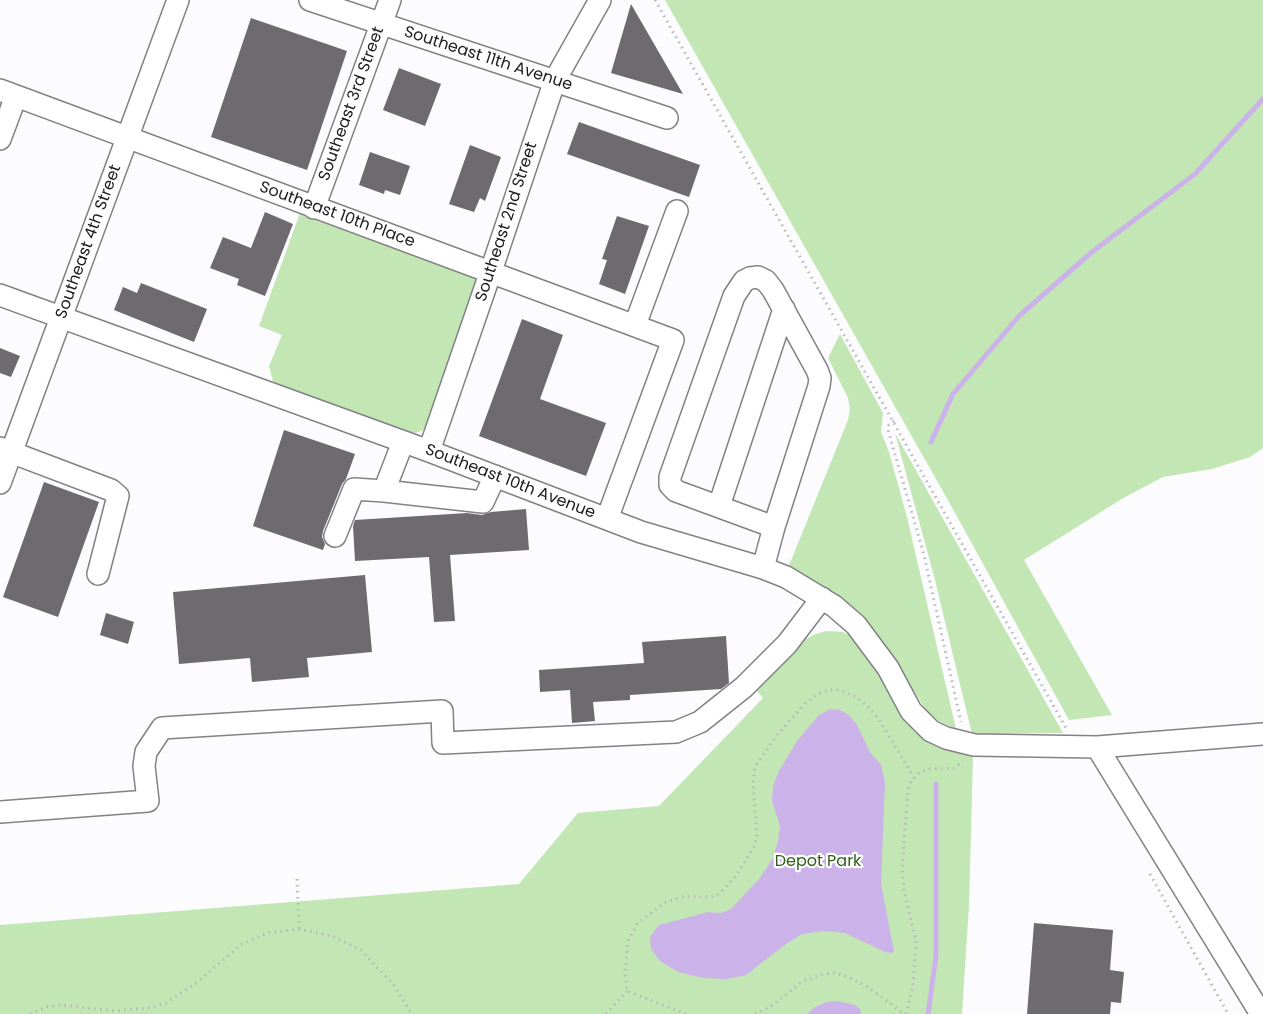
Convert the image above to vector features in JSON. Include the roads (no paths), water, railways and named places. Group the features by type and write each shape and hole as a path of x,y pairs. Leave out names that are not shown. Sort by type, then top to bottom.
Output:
{"street":[{"name":"Southeast 4th Street","path":"0,483 5,451 61,317 178,0"},
{"name":"Southeast 11th Avenue","path":"310,0 667,118"},
{"name":"Southeast 3rd Street","path":"314,208 390,0"},
{"name":"Southeast 2nd Street","path":"429,451 492,272 554,81 600,0"},
{"name":"Southeast 10th Place","path":"8,93 674,340 607,519"},
{"path":"0,139 8,93"},
{"path":"635,325 677,211"},
{"path":"763,568 819,386 817,370 784,309 766,281 758,277 744,281 738,288 670,477 670,485 676,491 774,527"},
{"name":"Southeast 10th Avenue","path":"0,295 429,451 607,519 680,545 763,568 786,577 822,598 846,616 869,639 911,711 921,722 938,734 964,740 1097,747 1263,734"},
{"path":"719,506 784,309"},
{"path":"384,491 403,442"},
{"path":"5,451 111,490 117,496 98,574"},
{"path":"335,536 354,489 483,502 495,476"},
{"path":"0,812 148,801 144,766 146,752 162,728 442,711 443,743 676,732 700,722 744,687 787,644 822,598"},
{"path":"1097,747 1261,1014"}],"waterway":[{"path":"931,442 953,394 1019,316 1092,252 1195,174 1263,99"},
{"path":"928,1014 936,956 936,784"}],"park label":[{"name":"Depot Park","path":"818,862"}]}
